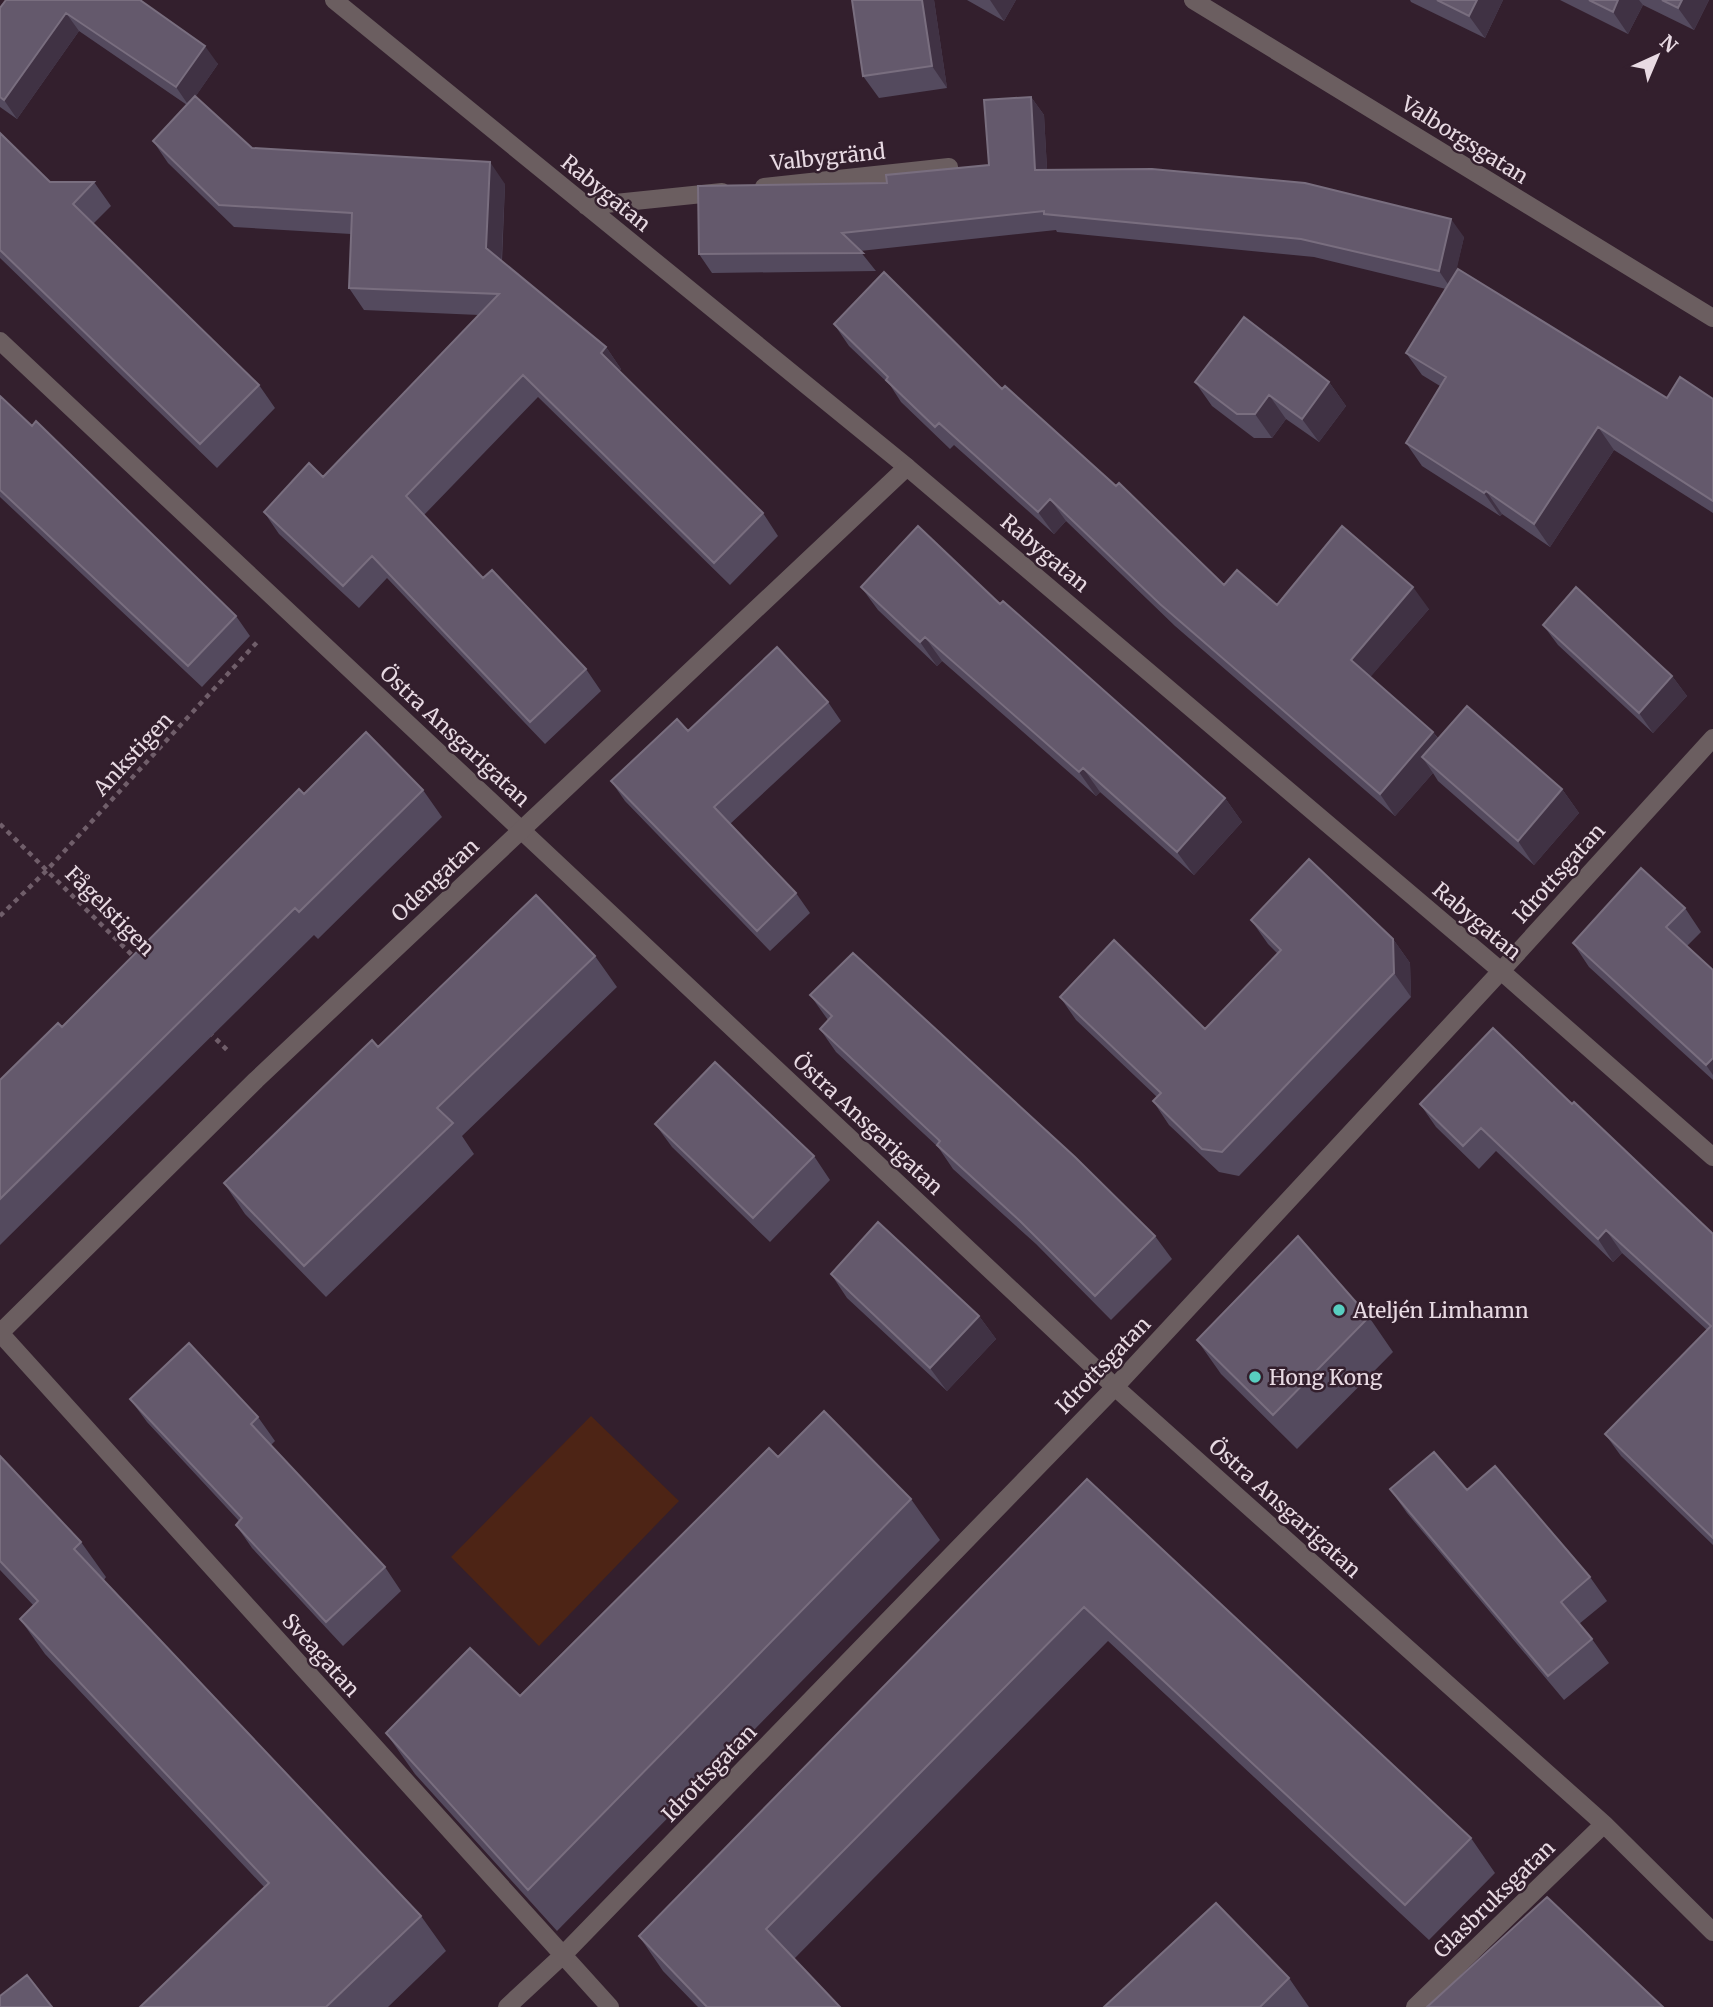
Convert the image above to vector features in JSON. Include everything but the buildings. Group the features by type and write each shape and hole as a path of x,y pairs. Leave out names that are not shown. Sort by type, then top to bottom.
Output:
{"street":[{"name":"Rabygatan","path":"334,0 908,467 1500,971 1713,1157"},
{"name":"Valborgsgatan","path":"1193,0 1713,318"},
{"name":"Valbygränd","path":"586,206 949,167"},
{"name":"Östra Ansgarigatan","path":"0,341 1115,1387 1604,1824 1713,1932"},
{"name":"Odengatan","path":"0,1333 256,1080 908,467"},
{"name":"Idrottsgatan","path":"507,2007 562,1956 1115,1387 1713,738"},
{"name":"Sveagatan","path":"0,1333 610,2007"},
{"name":"Glasbruksgatan","path":"1415,2007 1604,1824"}],"path":[{"name":"Ankstigen","path":"0,916 47,870 287,610"},
{"name":"Fågelstigen","path":"0,824 142,966"},
{"path":"199,1023 256,1080"}],"shaded area":[{"path":"591,1416 679,1501 539,1646 451,1557"}],"place":[{"name":"Ateljén Limhamn","path":"1339,1310"},
{"name":"Hong Kong","path":"1255,1377"}]}
